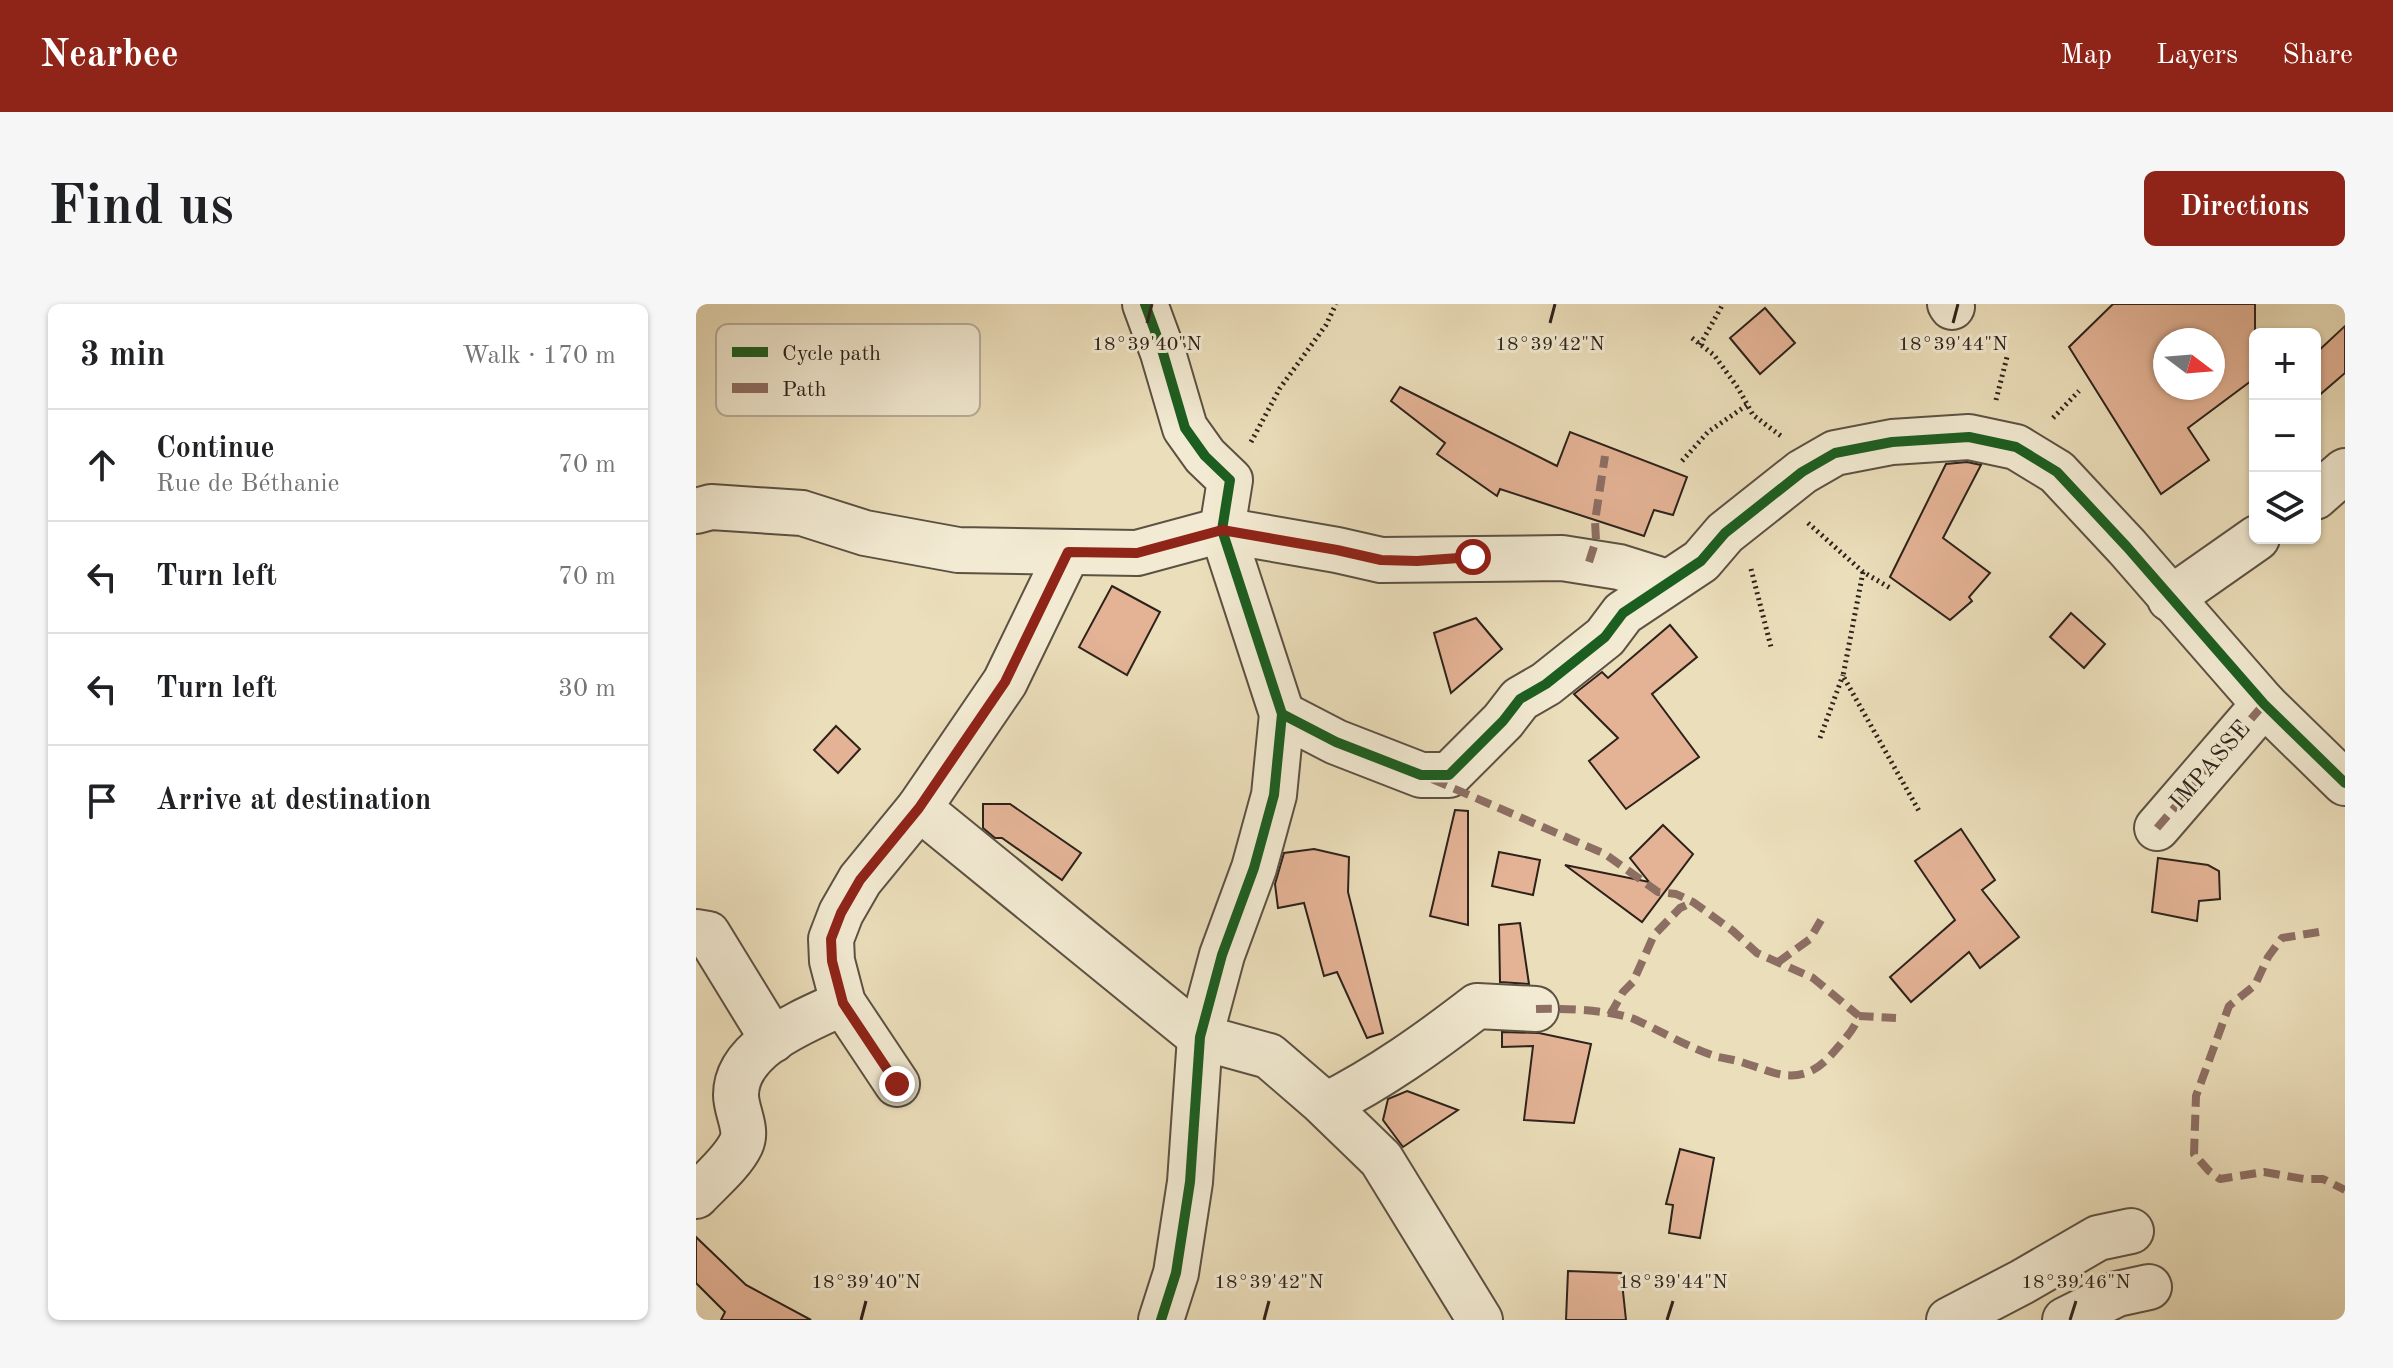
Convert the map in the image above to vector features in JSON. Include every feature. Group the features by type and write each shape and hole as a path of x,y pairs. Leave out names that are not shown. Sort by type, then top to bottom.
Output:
{"street":[{"path":"1145,304 1185,428 1205,456 1230,480 1222,530 1282,714 1274,795 1254,868 1222,955 1200,1037 1190,1182 1176,1273 1161,1320"},
{"path":"1282,714 1336,742 1421,775 1449,775 1503,721 1520,699 1546,684 1605,637 1623,613 1701,561 1725,533 1802,472 1835,453 1892,442 1969,437 2016,447 2057,472 2264,704 2345,783"},
{"path":"2321,492 2345,471"},
{"path":"696,511 711,507 802,513 865,533 958,550 1137,553 1222,530 1381,560 1581,560 1619,567 1667,582"},
{"path":"2170,599 2249,544"},
{"path":"897,1084 843,1003 832,961 831,939 841,913 860,880 919,808 1005,682 1068,552"},
{"name":"IMPASSE","path":"2157,828 2264,704"},
{"path":"919,808 1200,1037 1269,1056 1326,1105 1381,1159 1480,1320"},
{"path":"696,932 708,934 773,1040"},
{"path":"696,1196 742,1143 737,1081 748,1063 780,1032 843,1003"},
{"path":"1326,1105 1419,1051 1477,1006 1536,1009"},
{"path":"1949,1320 2098,1238 2131,1231"},
{"path":"2065,1320 2117,1294 2149,1287"}],"path":[{"path":"1230,480 1280,388 1326,325 1336,304"},
{"path":"1700,345 1723,304"},
{"path":"1692,338 1714,355 1753,415 1788,441"},
{"path":"1682,461 1708,432 1747,405"},
{"path":"1775,494 1863,572 1892,589"},
{"path":"1740,522 1771,647"},
{"path":"1820,738 1844,673 1863,572"},
{"path":"1844,673 1919,811"}],"building":[{"path":"2113,304 2255,304 2255,328 2249,328 2249,382 2188,428 2209,460 2161,494 2069,347"},
{"path":"1765,308 1795,343 1760,374 1730,338"},
{"path":"2345,326 2345,373 2321,394 2321,348"},
{"path":"1400,387 1557,466 1570,432 1687,477 1673,515 1654,510 1644,536 1500,489 1497,496 1437,454 1445,443 1391,401"},
{"path":"1967,462 1981,465 1943,538 1990,573 1969,597 1972,601 1950,620 1890,577 1946,464"},
{"path":"1112,586 1160,612 1127,675 1079,647"},
{"path":"2071,613 2105,644 2084,668 2050,637"},
{"path":"1476,618 1502,649 1451,693 1434,633"},
{"path":"1670,625 1697,657 1652,694 1699,757 1626,809 1589,761 1618,738 1574,694 1602,672 1608,678"},
{"path":"836,726 860,749 838,773 814,750"},
{"path":"983,804 1010,804 1081,853 1062,880 983,828"},
{"path":"1455,810 1468,811 1468,925 1430,916"},
{"path":"1663,825 1693,854 1642,922 1565,865 1649,882 1630,858"},
{"path":"1961,829 1995,880 1982,890 2019,937 1980,968 1969,952 1911,1002 1890,977 1955,920 1915,861"},
{"path":"1314,849 1349,857 1348,892 1383,1033 1367,1038 1337,972 1324,976 1304,903 1278,908 1275,884 1284,853"},
{"path":"1499,852 1540,860 1533,895 1492,886"},
{"path":"2158,858 2208,865 2219,871 2220,899 2199,901 2197,921 2152,912"},
{"path":"1520,923 1529,984 1500,982 1499,925"},
{"path":"1502,1032 1539,1033 1591,1044 1574,1123 1524,1120 1533,1046 1502,1047"},
{"path":"1407,1091 1458,1110 1403,1147 1383,1120 1388,1099"},
{"path":"1680,1149 1714,1158 1700,1238 1669,1233 1673,1205 1666,1204"},
{"path":"696,1237 746,1285 811,1320 721,1320 725,1312 696,1283"},
{"path":"1568,1271 1621,1273 1626,1320 1566,1320"}],"marked path":[{"path":"1589,562 1596,540 1595,521 1605,456"},
{"path":"2157,828 2264,704"},
{"path":"1432,779 1605,854 1658,892 1676,894 1693,902 1757,953 1813,978 1859,1016"},
{"path":"1610,1015 1623,992 1633,982 1654,935 1680,908 1693,902"},
{"path":"1777,963 1810,939 1821,920"},
{"path":"2319,932 2282,938 2268,957 2255,985 2229,1006 2196,1096 2194,1154 2220,1179 2264,1172 2323,1179 2345,1190"},
{"path":"1536,1009 1586,1010 1624,1016 1708,1054 1790,1075 1811,1071 1825,1061 1850,1032 1859,1016 1896,1018"}],"cycle path":[{"path":"1145,304 1185,428 1205,456 1230,480 1222,530 1282,714 1274,795 1254,868 1222,955 1200,1037 1190,1182 1176,1273 1161,1320"},
{"path":"1282,714 1336,742 1421,775 1449,775 1503,721 1520,699 1546,684 1605,637 1623,613 1701,561 1725,533 1802,472 1835,453 1892,442 1969,437 2016,447 2057,472 2264,704 2345,783"}],"route":[{"path":"897,1084 843,1003 832,961 831,939 841,913 860,880 919,808 1005,682 1068,552 1137,553 1222,530 1381,560 1473,557"}]}
